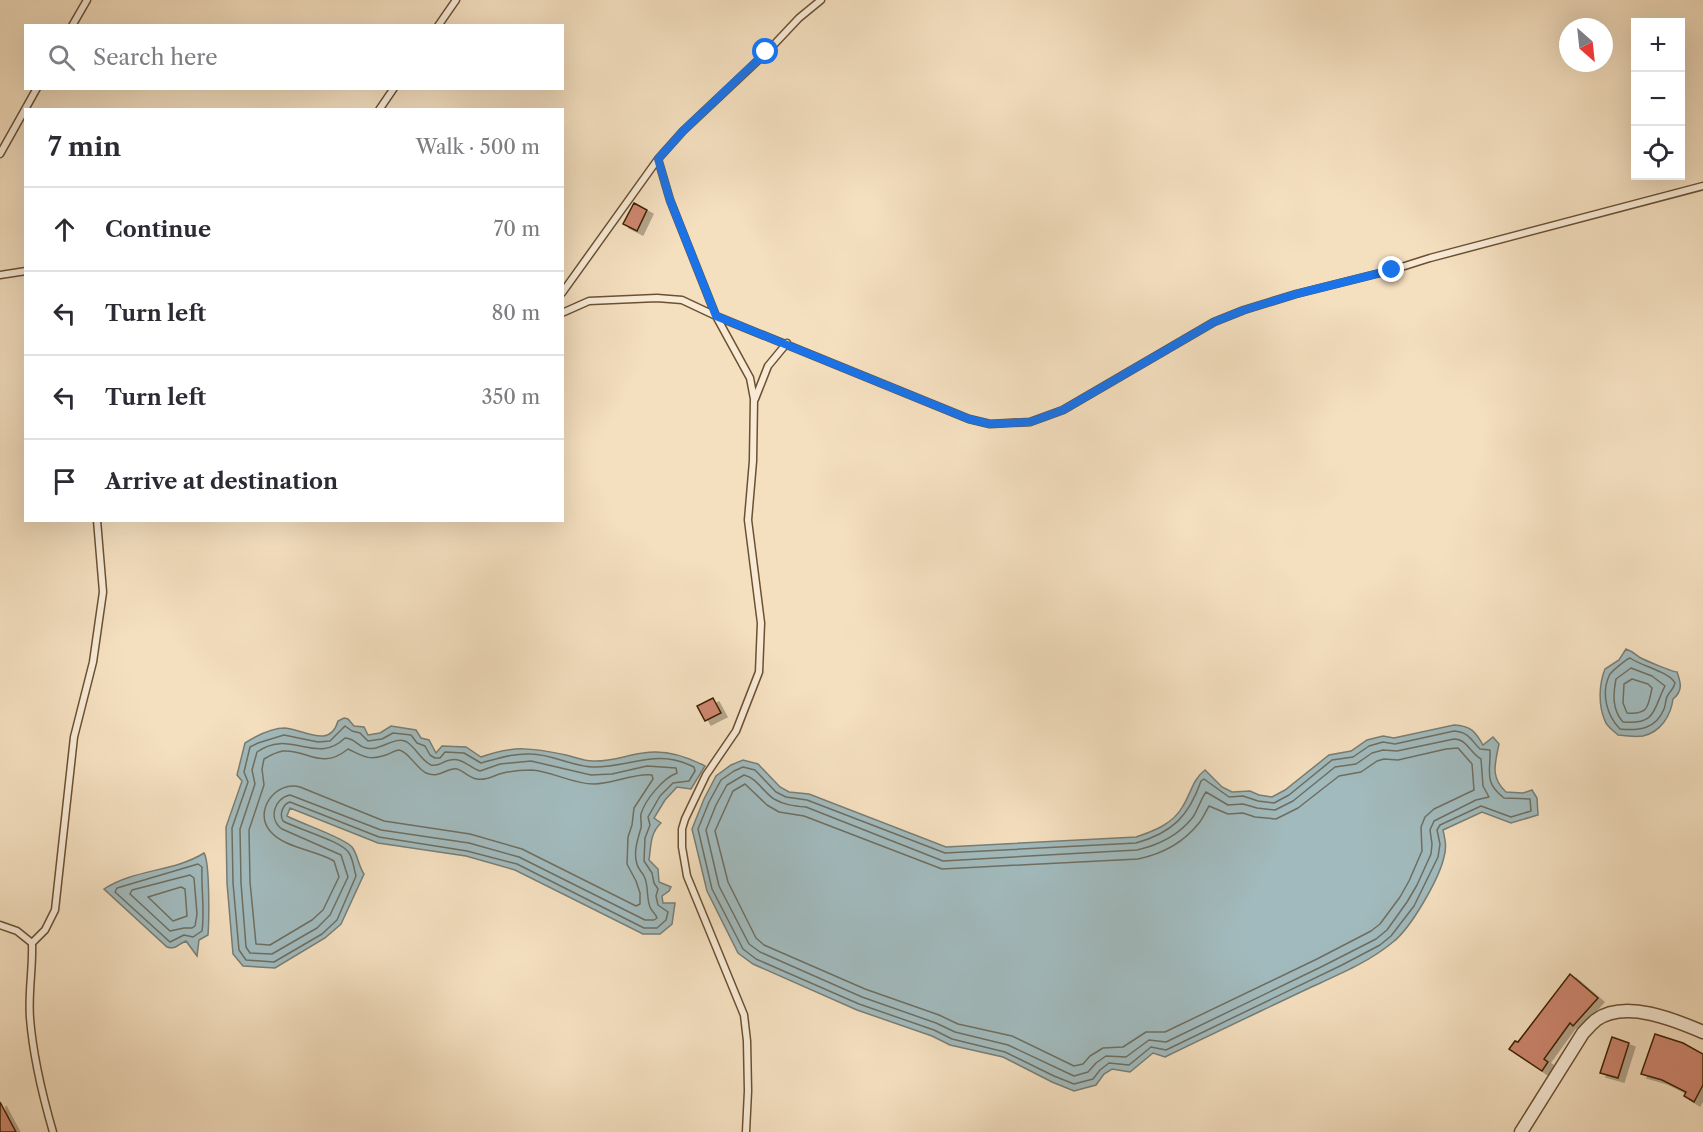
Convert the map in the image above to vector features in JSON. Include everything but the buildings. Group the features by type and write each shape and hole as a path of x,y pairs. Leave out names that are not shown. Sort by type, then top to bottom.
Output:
{"street":[{"path":"1521,1132 1583,1034 1595,1020 1605,1015 1626,1012 1653,1013 1703,1032"}],"lane":[{"path":"73,24 87,0"},
{"path":"439,24 456,0"},
{"path":"564,290 658,159 683,131 799,18 821,0"},
{"path":"26,108 36,90"},
{"path":"380,108 393,90"},
{"path":"0,154 24,111"},
{"path":"658,159 670,200 716,316 750,378 754,399 753,460 748,520 761,623 759,672 736,731 706,775 684,819 682,829 682,847 687,876 744,1015 747,1041 746,1132"},
{"path":"564,312 590,301 657,298 682,300 969,419 990,424 1030,422 1063,410 1214,322 1244,310 1358,277 1392,270 1703,186"},
{"path":"0,275 24,271"},
{"path":"754,399 768,366 788,344"},
{"path":"53,1132 34,1055 30,1015 32,943 45,930 55,910 74,737 95,650 104,592 97,522"},
{"path":"0,925 17,931 32,943"}],"water":[{"path":"1626,649 1646,661 1677,672 1679,680 1680,690 1673,699 1664,722 1655,731 1643,736 1618,735 1606,723 1601,708 1601,681 1605,669 1619,660"},
{"path":"344,718 354,726 364,727 368,735 380,733 391,726 416,730 421,738 429,740 436,753 442,746 466,747 481,757 513,749 523,749 599,761 659,752 683,756 705,766 691,789 677,787 665,800 654,818 661,823 653,835 649,860 658,869 659,882 671,887 662,896 663,903 675,903 672,924 660,934 643,934 515,870 466,856 378,843 290,808 287,816 340,839 352,847 364,874 341,924 325,938 275,968 243,966 233,954 227,883 226,827 242,781 237,775 245,743 280,728 323,736 329,734 338,721"},
{"path":"1454,725 1472,730 1483,745 1493,737 1499,744 1495,770 1498,781 1506,792 1523,793 1532,790 1537,798 1538,815 1511,823 1482,812 1443,830 1445,853 1441,866 1416,915 1393,942 1362,963 1165,1057 1153,1053 1130,1072 1112,1069 1104,1074 1096,1085 1074,1091 1003,1057 950,1045 932,1036 857,1010 753,964 738,953 707,891 692,829 716,776 731,765 743,760 758,764 780,787 789,792 809,794 946,847 1136,837 1174,818 1183,806 1192,786 1205,770 1222,787 1232,792 1250,791 1272,797 1285,790 1329,755 1351,751 1367,740 1383,736 1394,738"},
{"path":"204,853 208,879 208,935 199,940 197,956 186,941 175,947 167,947 104,889 116,882 180,864"}],"route":[{"path":"766,52 683,131 658,159 670,200 716,316 834,362 969,419 990,424 1030,422 1063,410 1214,322 1296,294 1392,270"}]}
